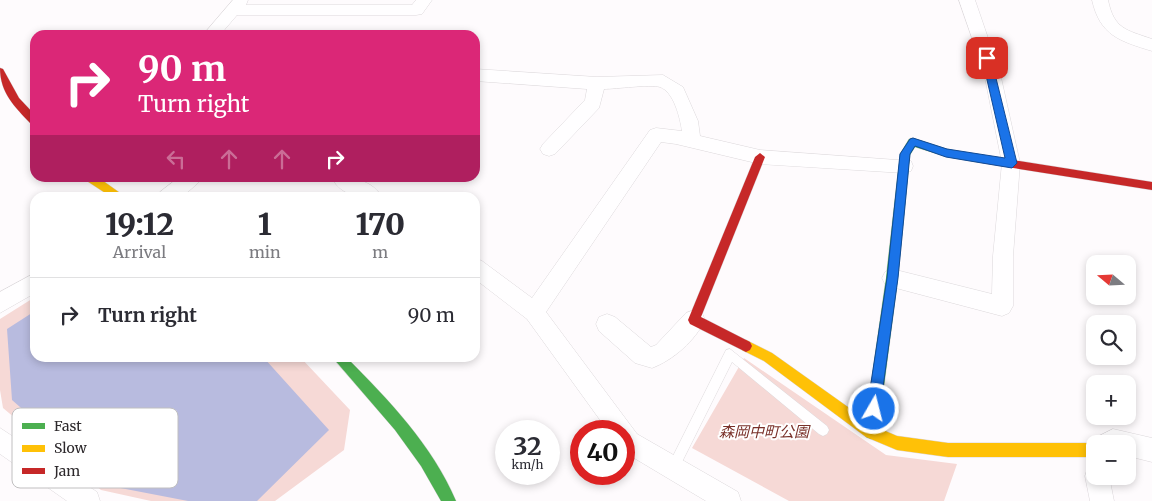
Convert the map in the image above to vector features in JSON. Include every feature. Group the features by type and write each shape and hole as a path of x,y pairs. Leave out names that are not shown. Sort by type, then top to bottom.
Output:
{"street":[{"path":"217,30 238,5 416,10 424,0"},
{"path":"892,278 1002,306 1003,256 1012,163 992,73 967,0"},
{"path":"1100,0 1103,17 1112,31 1152,45"},
{"path":"0,71 15,100 30,116"},
{"path":"480,75 597,83 663,82 677,91 689,121 692,142"},
{"path":"549,149 593,103 597,83"},
{"path":"534,312 656,135 676,137 760,157 904,166"},
{"path":"871,432 892,278 905,154 913,142 946,153 1152,186"},
{"path":"607,324 643,356 652,358 664,352 694,320 760,157"},
{"path":"97,182 113,192"},
{"path":"174,192 186,182"},
{"path":"348,182 364,192"},
{"path":"480,271 534,312 613,420"},
{"path":"0,303 30,285"},
{"path":"694,320 768,356 871,432 896,443 948,450 1086,452"},
{"path":"343,362 389,408 418,445 446,500"},
{"path":"1,443 12,450"},
{"path":"635,446 729,501"},
{"path":"1136,446 1152,450"},
{"path":"1099,485 1102,501"},
{"path":"68,488 88,501"}],"lane":[{"path":"673,468 730,354 746,365 824,430"}],"green space":[{"path":"30,300 30,362 305,362 350,410 344,450 275,501 151,501 101,490 99,488 178,488 178,408 12,408 12,416 3,408 0,390 0,319"},
{"name":"森岡中町公園","path":"744,358 886,455 957,464 944,501 789,501 692,448"}],"water":[{"path":"30,314 30,362 268,362 329,430 257,501 188,501 120,488 178,488 178,408 21,408 12,400 7,329"}],"traffic: fast":[{"path":"871,432 892,278 905,154 913,142 947,153 982,159"},
{"path":"343,362 400,425 426,462 449,501"}],"traffic: slow":[{"path":"97,182 113,192"},
{"path":"746,346 768,357 871,432 897,443 948,450 1086,450"}],"traffic: jam":[{"path":"0,71 15,100 30,116"},
{"path":"746,346 694,320 760,157"},
{"path":"982,159 1152,186"}],"route":[{"path":"874,409 892,278 905,154 913,142 946,153 1012,163 987,58"}]}
